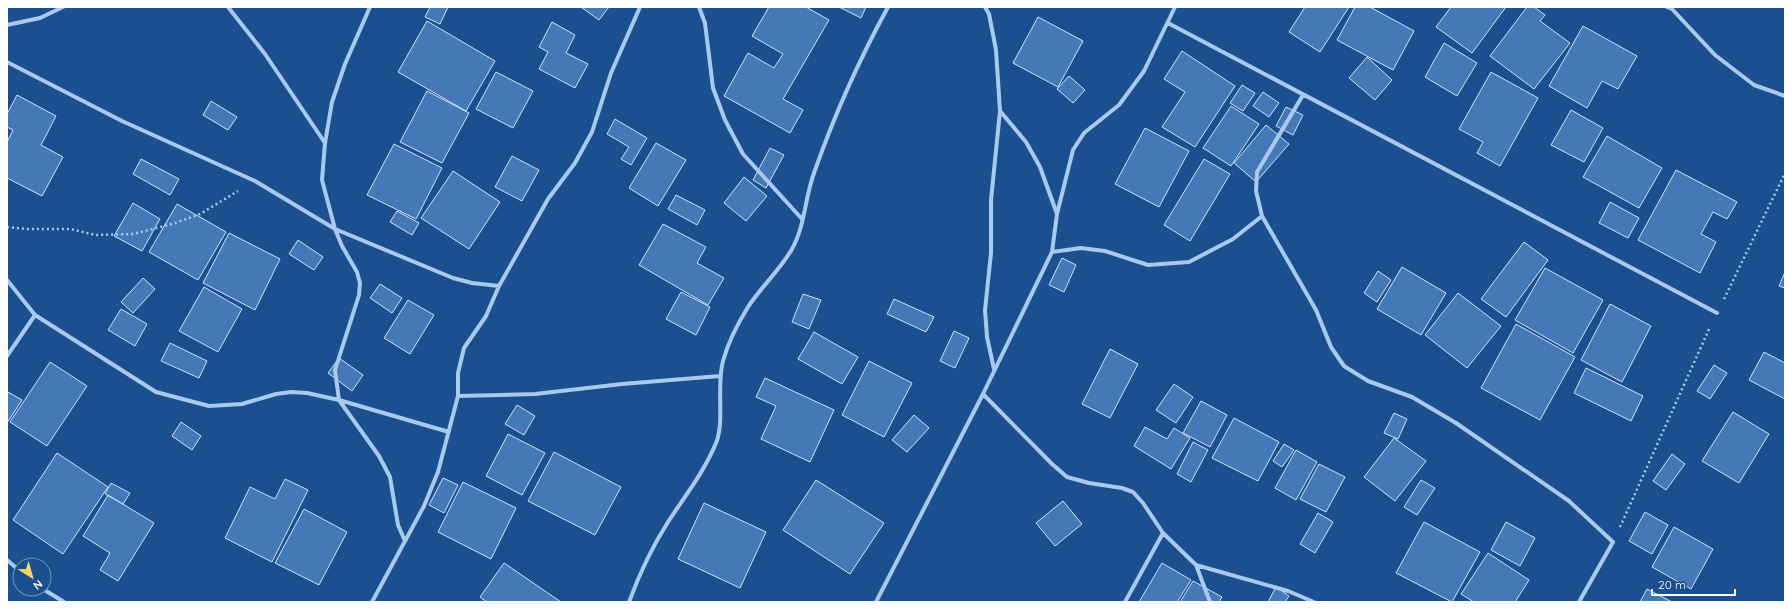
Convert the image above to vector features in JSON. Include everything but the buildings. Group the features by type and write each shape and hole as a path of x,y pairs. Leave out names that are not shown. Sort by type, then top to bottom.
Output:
{"street":[{"path":"7,25 40,18 63,7"},
{"path":"228,7 265,54 325,143"},
{"path":"370,7 345,64 332,102 325,143 322,180 335,229 342,246 357,272 360,283 359,295 335,370 339,400 375,449 390,478 396,517 405,541"},
{"path":"372,602 424,506 438,472 458,396 458,374 464,348 486,316 500,286 548,200 575,163 592,132 611,74 640,7"},
{"path":"699,7 706,23 713,88 725,120 743,154 802,219"},
{"path":"629,602 638,578 668,523 705,468 717,441 720,376 723,361 731,339 748,307 792,248 802,219 813,174 839,110 872,36 888,7"},
{"path":"984,7 989,14 996,50 1000,111 991,200 991,253 985,310 987,337 994,370"},
{"path":"876,602 983,394 1052,252 1057,214 1073,150 1084,132 1119,106 1144,71 1175,7"},
{"path":"1667,7 1672,9 1715,55 1754,85 1785,96"},
{"path":"1168,23 1717,313"},
{"path":"7,62 122,121 255,181 335,229 453,278 472,283 500,286"},
{"path":"1303,95 1257,172 1256,191 1262,216 1316,310 1331,347 1344,366 1368,381 1412,397 1456,423 1569,501 1613,542 1579,602"},
{"path":"1000,111 1026,142 1040,167 1057,214"},
{"path":"1052,252 1081,248 1105,251 1148,265 1189,262 1233,239 1262,216"},
{"path":"7,280 35,315 156,392 209,406 242,404 291,392 307,393 339,400 449,432"},
{"path":"7,356 35,315"},
{"path":"458,396 535,394 622,384 720,376"},
{"path":"983,394 1052,464 1067,477 1089,483 1122,488 1133,492 1143,503 1163,533 1196,564 1210,602"},
{"path":"1125,602 1163,533"},
{"path":"1196,564 1288,591 1314,602"},
{"path":"52,595 64,602"}],"path":[{"path":"1613,542 1717,313 1785,173"},
{"path":"7,227 27,230 71,228 95,235 133,234 172,224 200,214 255,181"}]}
